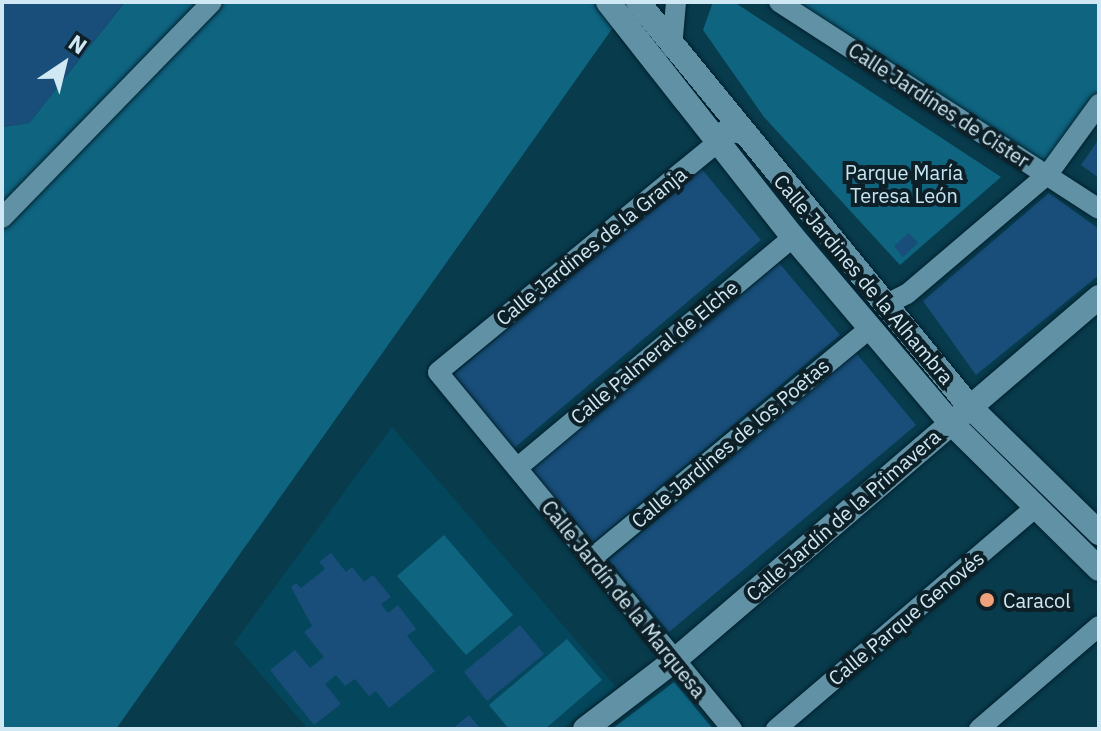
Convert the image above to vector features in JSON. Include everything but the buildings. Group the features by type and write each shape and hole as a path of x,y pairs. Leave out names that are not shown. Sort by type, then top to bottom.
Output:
{"street":[{"path":"2,218 212,2"},
{"name":"Calle Jardines de la Alhambra","path":"608,2 666,80 793,237 950,422 1099,569"},
{"name":"Calle Jardines de la Alhambra","path":"638,2 672,48 969,406 1099,533"},
{"path":"672,48 676,2"},
{"name":"Calle Jardines de Cister","path":"779,2 1099,209"},
{"path":"887,304 907,294 1048,174 1099,104"},
{"name":"Calle Jardines de la Granja","path":"438,372 717,143 729,129 743,134"},
{"name":"Calle Palmeral de Elche","path":"517,468 793,237"},
{"name":"Calle Jardín de la Primavera","path":"585,729 675,660 1099,297"},
{"name":"Calle Jardines de los Poetas","path":"591,559 870,328"},
{"name":"Calle Jardín de la Marquesa","path":"438,372 732,729"},
{"name":"Calle Parque Genovés","path":"776,729 1035,508"},
{"path":"979,729 1096,638"}],"shaded area":[{"path":"392,427 617,688 561,729 308,729 234,643"}],"green space":[{"path":"125,2 631,2 116,729 2,729 2,127 29,123"},
{"name":"Parque María Teresa León","path":"713,2 734,2 1001,177 900,265 764,117 703,30"},
{"path":"779,2 1099,2 1099,104 1048,174"},
{"path":"444,535 513,615 466,655 397,576"},
{"path":"567,639 602,680 545,729 509,729 489,705"},
{"path":"674,682 713,729 612,729"}],"place":[{"name":"Caracol","path":"987,600"}]}
